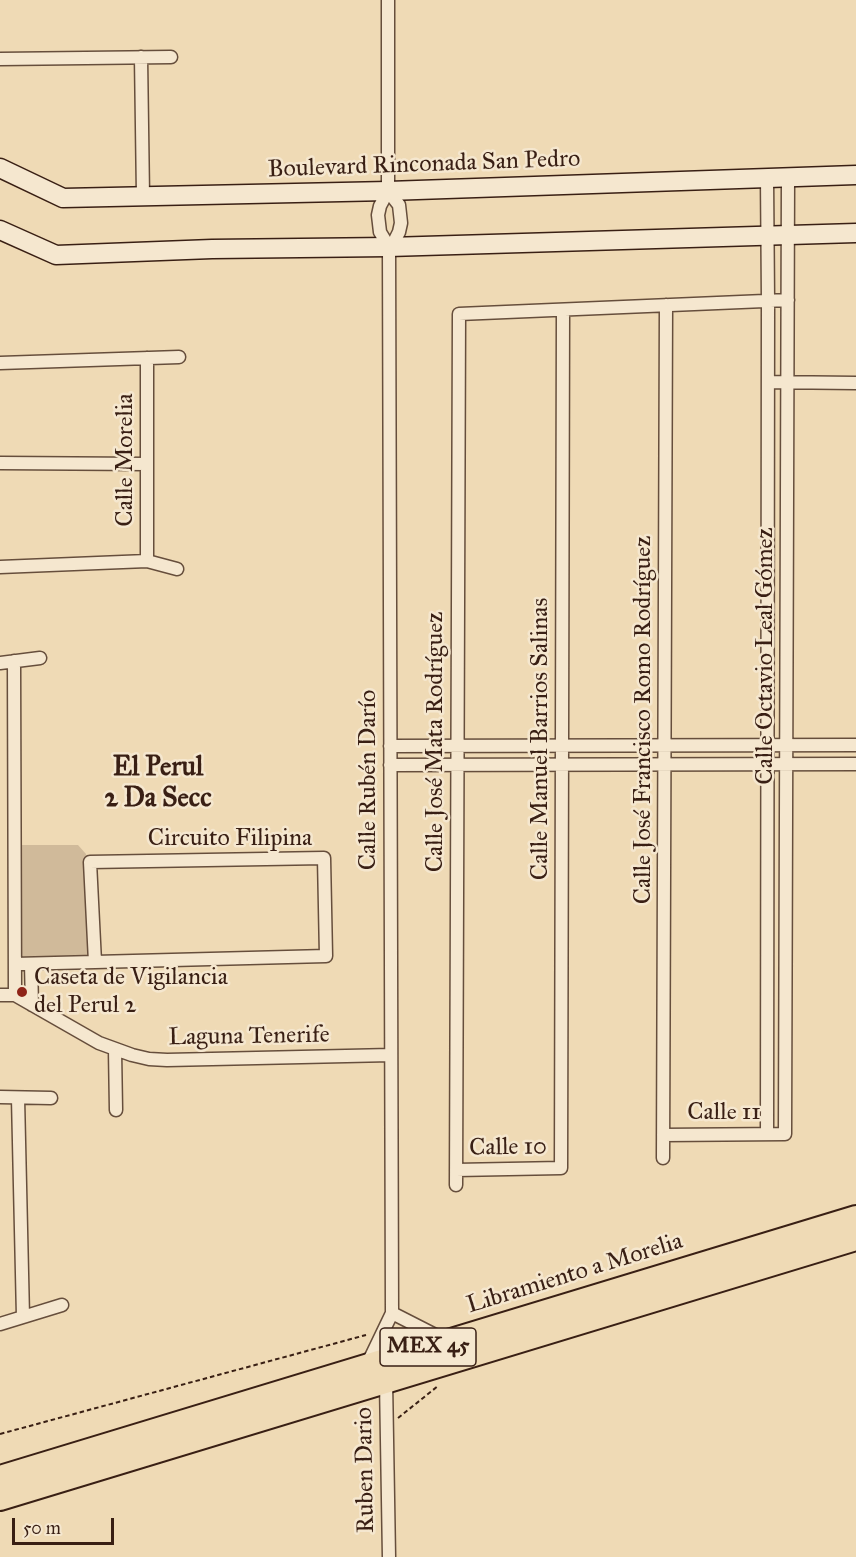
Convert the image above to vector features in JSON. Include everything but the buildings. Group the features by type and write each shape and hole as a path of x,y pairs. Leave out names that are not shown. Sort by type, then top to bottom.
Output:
{"highway":[{"name":"Libramiento a Morelia","path":"0,1477 856,1217"},
{"name":"Libramiento a Morelia","path":"0,1499 856,1239"}],"street":[{"name":"Calle Rubén Darío","path":"366,1366 392,1313 388,247 380,232 378,215 383,198 388,191 388,0"},
{"path":"141,57 143,196"},
{"path":"0,59 171,57"},
{"name":"Boulevard Rinconada San Pedro","path":"0,168 63,198 388,191 856,175"},
{"name":"Calle Octavio Leal Gómez","path":"785,1134 788,177"},
{"name":"Calle Octavio Leal Gómez","path":"767,178 767,1134"},
{"name":"Calle Rubén Darío","path":"388,191 399,205 401,223 395,240 388,247"},
{"path":"0,231 56,255 856,233"},
{"path":"563,310 788,300"},
{"name":"Calle José Francisco Romo Rodríguez","path":"663,1158 666,305"},
{"name":"Calle José Mata Rodríguez","path":"456,1185 459,314 563,310"},
{"name":"Calle Manuel Barrios Salinas","path":"561,1168 563,310"},
{"path":"0,363 179,357"},
{"name":"Calle Morelia","path":"147,358 147,561"},
{"path":"768,382 856,383"},
{"path":"0,463 147,464"},
{"path":"0,567 147,561 177,569"},
{"path":"0,663 40,658"},
{"path":"0,995 15,995 14,662"},
{"path":"390,746 856,744"},
{"path":"390,765 856,764"},
{"name":"Circuito Filipina","path":"15,964 31,963 95,962 326,956 324,858 90,862 95,962"},
{"path":"31,963 32,1005"},
{"name":"Laguna Tenerife","path":"15,995 99,1043 149,1059 391,1055"},
{"path":"115,1050 116,1110"},
{"path":"0,1097 51,1098"},
{"path":"18,1098 23,1317"},
{"name":"Calle 11","path":"663,1135 785,1134"},
{"name":"Calle 10","path":"456,1170 561,1168"},
{"path":"0,1324 62,1305"},
{"path":"392,1313 448,1341"},
{"name":"Ruben Dario","path":"386,1381 389,1557"}],"path":[{"path":"0,1434 384,1330"},
{"path":"387,1427 442,1383"}],"shaded area":[{"path":"19,845 78,845 86,854 91,955 19,959"}],"place":[{"name":"Caseta de Vigilancia del Perul 2","path":"22,992"}],"district":[{"name":"El Perul 2 Da Secc","path":"158,784"}]}
